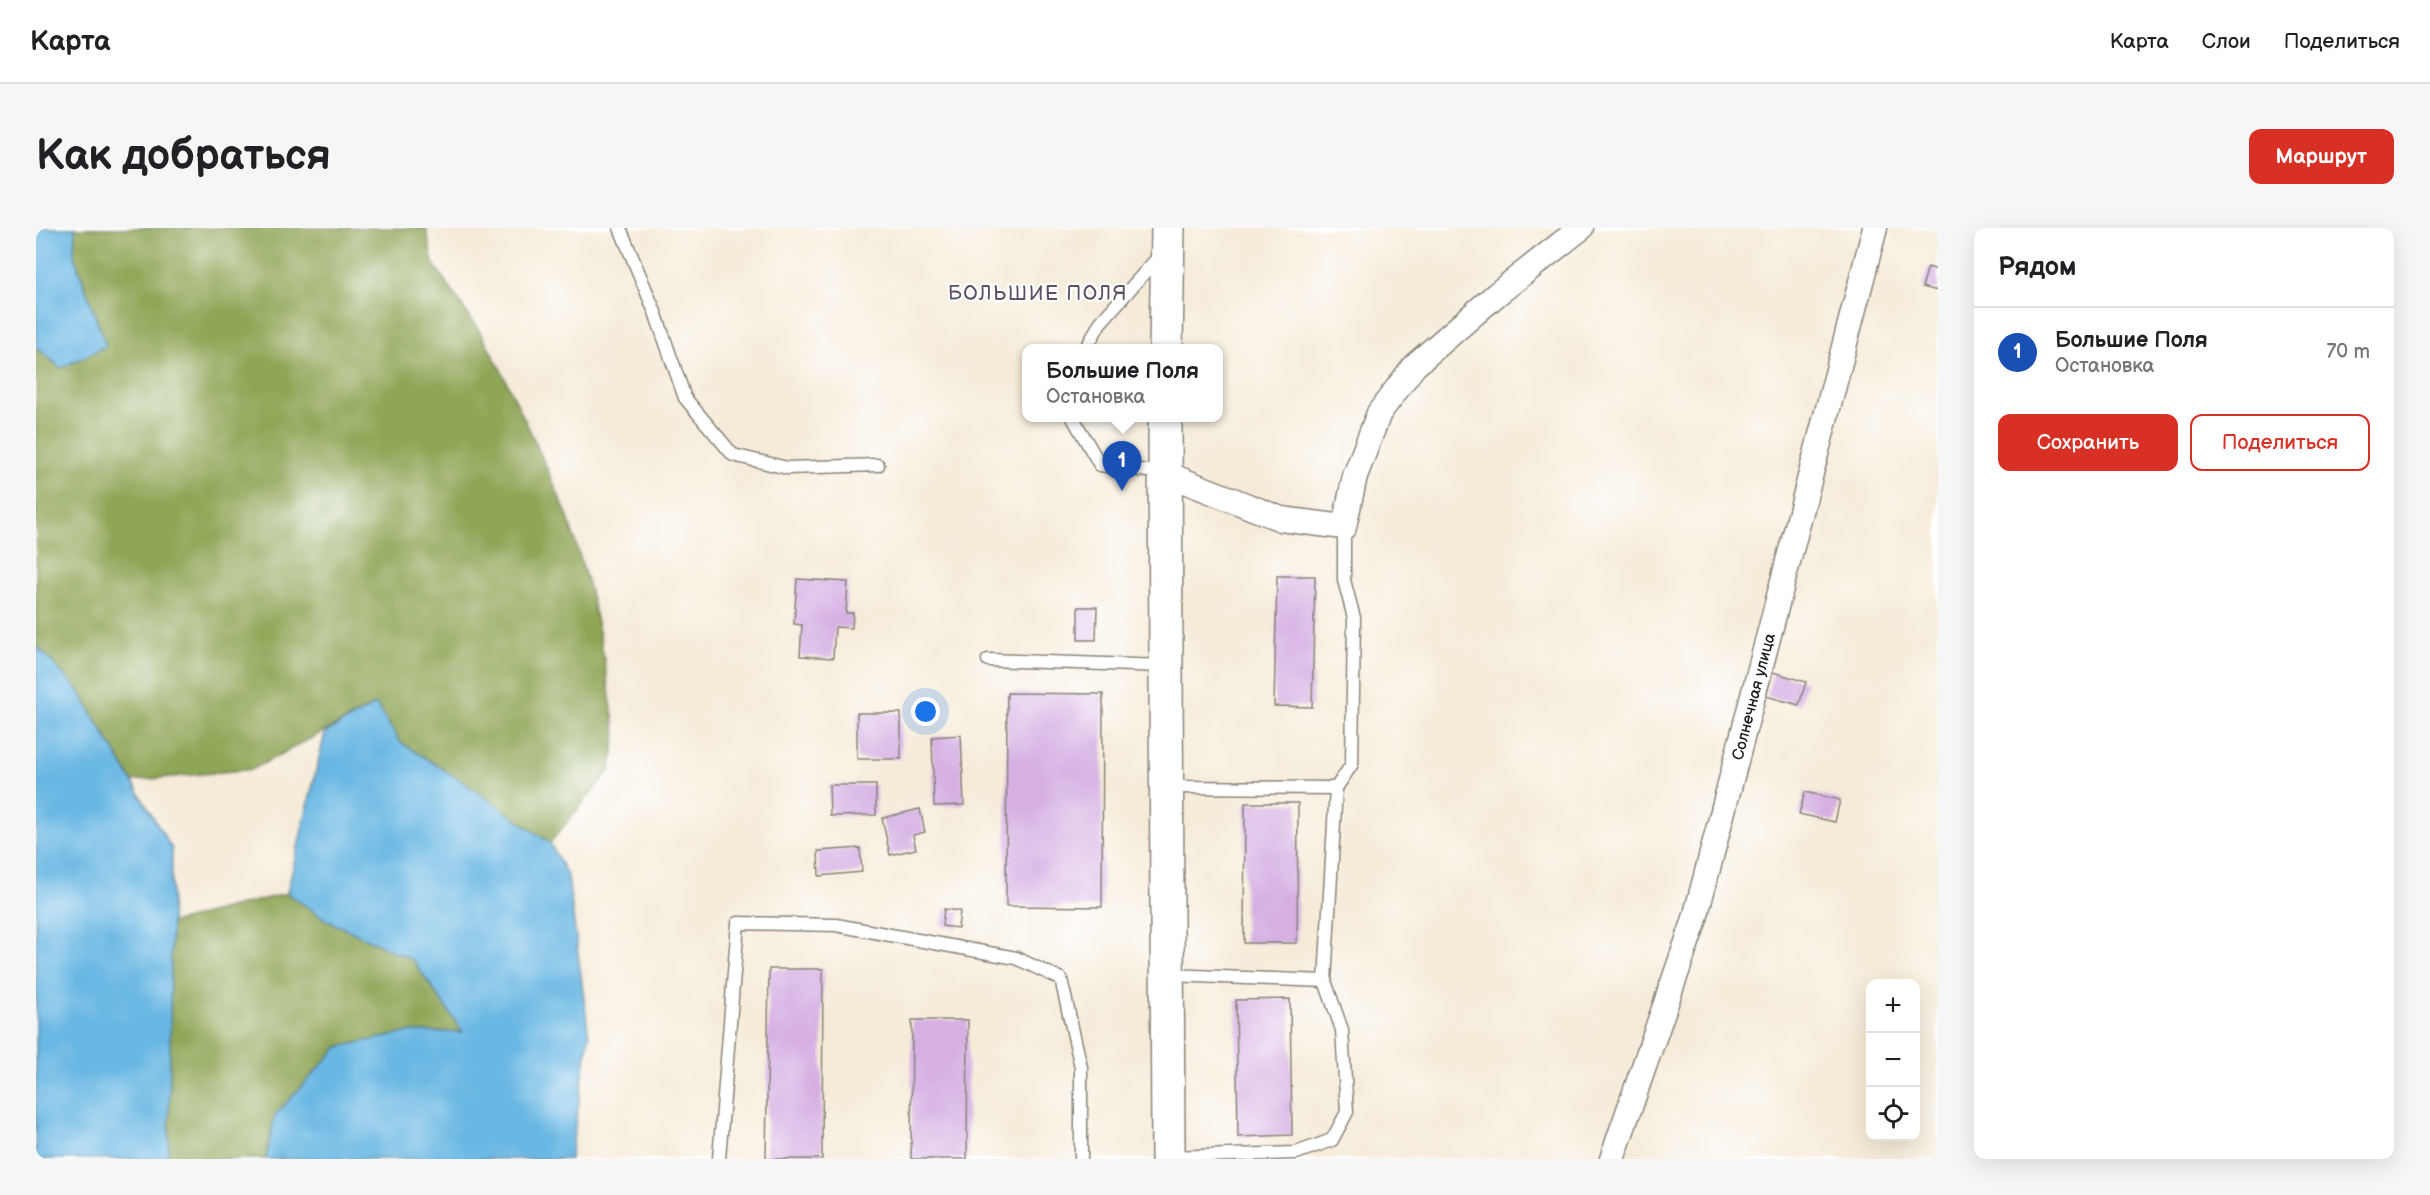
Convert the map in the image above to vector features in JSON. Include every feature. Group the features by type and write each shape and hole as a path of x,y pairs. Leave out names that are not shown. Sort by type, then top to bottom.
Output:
{"street":[{"path":"1164,472 1281,519 1344,527 1355,476 1379,413 1414,366 1497,294 1581,228"},
{"name":"Солнечная улица","path":"1612,1159 1694,922 1875,228"},
{"path":"1166,344 1168,237"},
{"path":"1165,422 1168,1158"}],"lane":[{"path":"620,228 656,312 685,398 733,454 787,468 878,465"},
{"path":"1088,344 1100,323 1168,237"},
{"path":"1076,422 1100,465 1164,472"},
{"path":"1168,1158 1296,1153 1332,1140 1347,1112 1342,1030 1325,981 1336,789 1352,764 1354,618 1344,580 1344,527"},
{"path":"988,660 1167,666"},
{"path":"1167,787 1336,789"},
{"path":"719,1159 738,923 836,925 1016,958 1061,979 1081,1068 1081,1159"},
{"path":"1168,975 1325,981"}],"green space":[{"path":"75,228 426,228 433,263 480,332 500,368 568,517 590,591 601,641 616,734 611,769 550,843 462,781 400,742 376,704 253,769 132,781 79,691 36,645 36,347 61,368 106,345 74,255"},
{"path":"287,893 328,921 413,960 463,1032 409,1032 275,1115 266,1159 167,1159 171,923"}],"water":[{"path":"36,228 75,228 74,256 106,346 61,368 36,347"},
{"path":"36,645 79,691 172,849 167,1159 36,1159"},
{"path":"376,704 400,742 462,781 550,843 568,877 589,1037 570,1159 266,1159 275,1115 338,1047 409,1032 463,1032 413,960 328,921 287,893 325,733"}],"building":[{"path":"1928,267 1938,270 1938,291 1922,287"},
{"path":"1277,576 1315,576 1312,707 1274,706"},
{"path":"797,579 848,582 846,613 853,613 852,628 835,627 833,658 800,656 802,625 794,624"},
{"path":"1078,607 1097,607 1096,640 1078,640"},
{"path":"1773,672 1806,682 1799,705 1766,696"},
{"path":"1007,693 1103,694 1102,907 1006,906"},
{"path":"857,713 901,713 901,759 857,759"},
{"path":"961,735 964,805 934,806 932,737"},
{"path":"829,785 876,785 876,815 830,816"},
{"path":"1805,792 1840,800 1835,822 1799,814"},
{"path":"1245,803 1298,803 1297,943 1244,943"},
{"path":"920,809 925,832 913,835 916,849 890,855 882,818"},
{"path":"860,848 862,872 819,876 818,851"},
{"path":"944,909 960,911 958,928 942,926"},
{"path":"769,969 823,969 822,1159 766,1159"},
{"path":"1290,999 1292,1135 1238,1137 1236,1000"},
{"path":"912,1020 968,1020 967,1159 911,1159"}],"place":[{"name":"Большие Поля","path":"1122,491"}],"district":[{"name":"БОЛЬШИЕ ПОЛЯ","path":"1038,293"}]}
